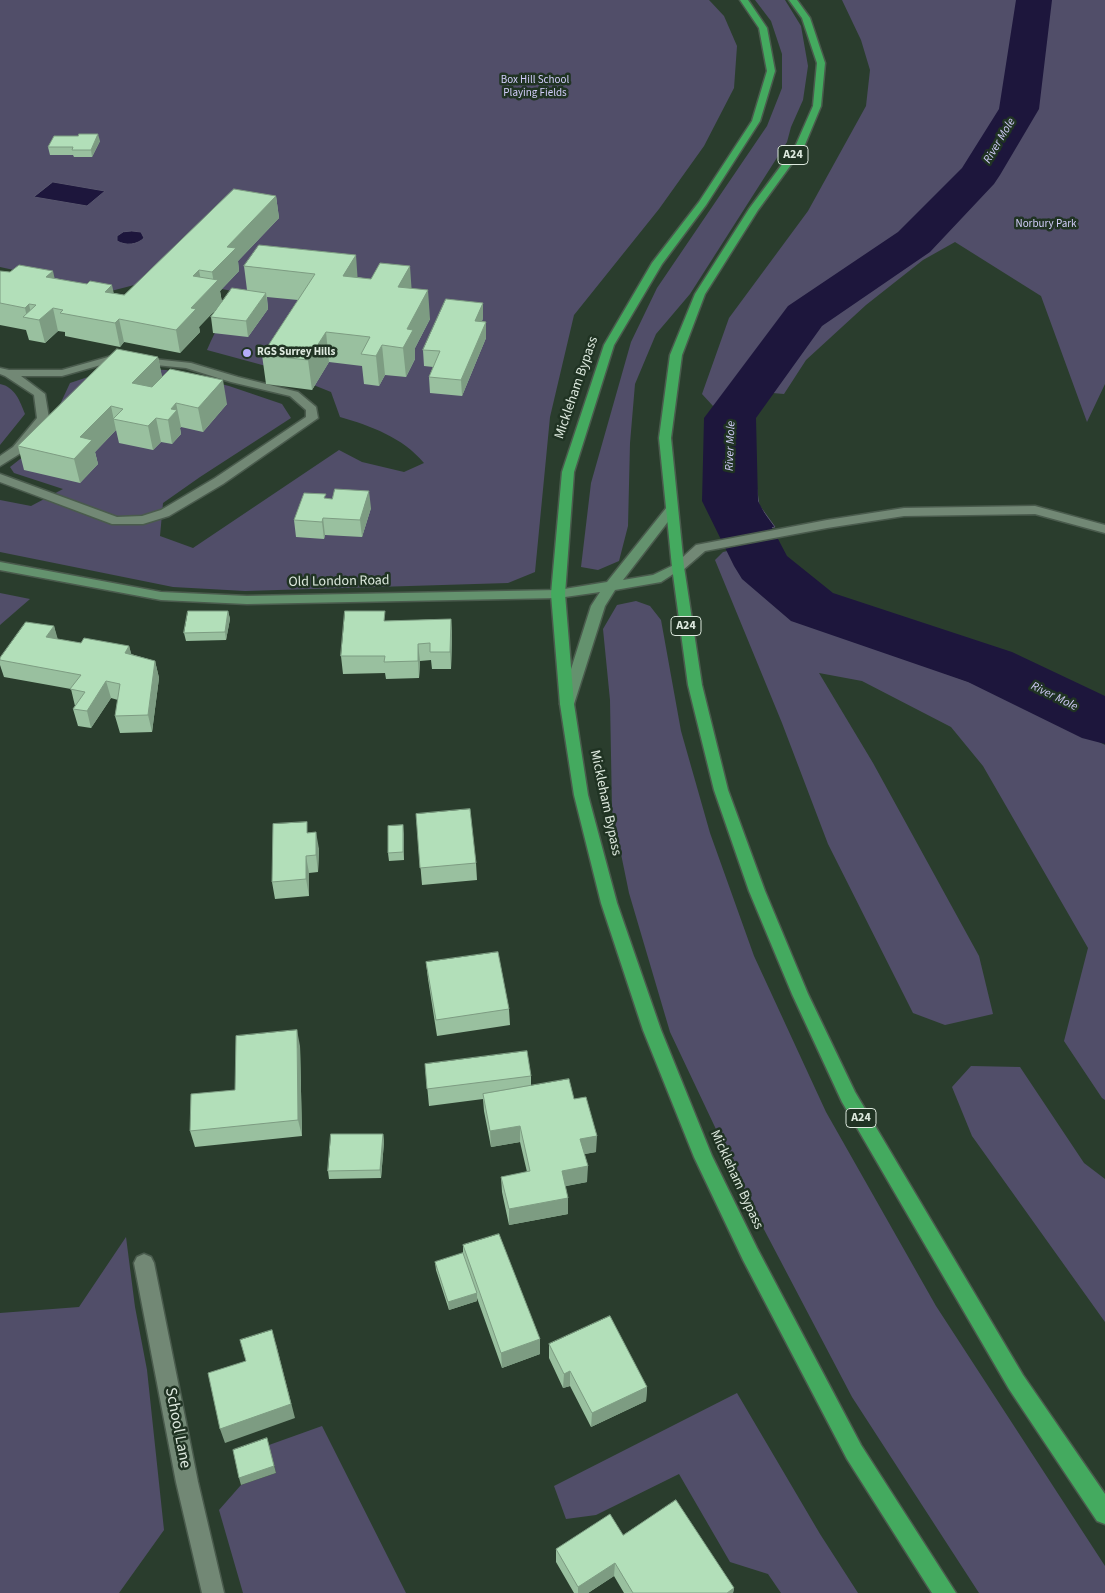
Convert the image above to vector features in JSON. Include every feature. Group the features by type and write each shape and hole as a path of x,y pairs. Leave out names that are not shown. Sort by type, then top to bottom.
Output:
{"highway":[{"name":"Mickleham Bypass","path":"744,0 763,28 771,71 756,121 703,203 658,263 609,345 568,472 558,594 568,704 582,795 609,902 652,1030 703,1157 750,1254 854,1452 944,1593"},
{"name":"A24","path":"793,0 806,18 821,63 817,106 799,147 754,208 700,294 676,355 665,438 671,510 695,685 722,790 757,891 800,994 848,1097 1016,1382 1105,1513"}],"main road":[{"path":"568,704 598,606 610,587 671,510"},
{"name":"Old London Road","path":"0,566 161,596 247,600 558,594 656,579 678,567"}],"street":[{"path":"0,478 116,521 143,520 166,513 312,418 312,409 294,394 235,380 187,365 115,358 62,373 4,372"},
{"path":"0,462 17,450 43,418 39,394 4,372"},
{"path":"678,567 701,548 827,524 904,512 1035,510 1105,529"},
{"name":"School Lane","path":"144,1263 187,1482 213,1593"}],"green space":[{"name":"Box Hill School Playing Fields","path":"0,0 709,0 724,16 737,46 734,88 704,146 659,209 574,315 550,417 535,572 508,583 245,591 173,587 0,552 0,500 31,506 63,489 14,473 10,467 43,441 70,383 115,368 166,370 229,386 282,404 291,418 163,503 160,536 193,548 339,450 362,462 404,472 424,463 396,439 363,424 340,417 331,392 266,366 207,350 223,319 247,294 222,289 216,295 146,282 111,291 0,267"},
{"path":"755,0 785,0 801,26 808,66 803,100 791,127 787,142 690,294 656,334 635,384 630,443 628,526 619,561 598,570 581,567 591,483 631,342 657,288 767,126 782,88 782,54 771,21"},
{"name":"Norbury Park","path":"842,0 1105,0 1105,384 1087,422 1041,296 955,242 923,260 866,305 806,360 784,394 739,390 713,406 702,394 729,318 808,211 866,106 870,70 861,40"},
{"path":"0,384 13,391 25,414 0,445"},
{"path":"736,549 782,610 877,648 1020,701 1105,745 1105,1100 1064,1041 1088,948 983,766 951,727 862,681 819,673 873,763 979,956 993,1014 945,1025 913,1013 828,844 782,723 715,560 723,552"},
{"path":"0,593 30,599 0,625"},
{"path":"636,601 650,606 661,620 681,731 710,833 754,956 826,1112 936,1306 1105,1566 1105,1593 979,1593 852,1397 758,1218 670,1032 629,893 612,810 610,700 603,629 617,605"},
{"path":"971,1066 1020,1067 1084,1163 1105,1179 1105,1322 972,1136 952,1087"},
{"path":"126,1237 135,1307 147,1370 164,1530 119,1593 0,1593 0,1313 79,1307"},
{"path":"737,1393 820,1534 858,1593 781,1593 768,1574 730,1562 679,1474 596,1515 566,1519 554,1486"},
{"path":"322,1426 406,1593 243,1593 219,1510 241,1485 276,1473 269,1445"}],"water":[{"path":"53,182 105,191 87,206 34,197"},
{"path":"123,232 141,232 144,238 131,244 117,241 117,236"},
{"path":"739,390 764,393 752,414 749,438 759,505 775,527 724,538 717,503 713,452 720,402"}],"building":[{"path":"79,134 98,134 91,150 72,150 73,147 48,147 54,136 78,136"},
{"path":"234,189 276,196 227,247 236,248 212,272 199,270 193,276 218,280 191,308 196,309 176,330 119,319 115,323 60,313 63,310 53,308 39,320 23,317 36,305 29,304 25,308 0,303 0,271 10,272 19,265 53,271 46,277 87,284 90,281 112,285 105,292 124,295"},
{"path":"259,245 356,255 343,276 371,279 380,263 410,266 398,287 428,290 407,329 413,330 403,348 382,345 376,356 361,354 370,337 326,332 308,360 262,355 315,274 244,266"},
{"path":"232,288 266,293 246,321 211,317"},
{"path":"446,299 483,303 475,321 486,322 461,380 429,377 440,351 423,350"},
{"path":"117,349 158,357 132,383 152,387 170,369 223,380 198,408 176,403 171,409 177,410 168,420 156,418 148,426 113,419 123,409 111,406 80,437 92,440 74,459 18,446"},
{"path":"335,489 369,491 360,520 323,518 322,522 294,520 304,493 326,494 324,498 332,499"},
{"path":"188,611 228,611 225,632 184,633"},
{"path":"345,611 385,611 384,621 451,619 450,652 430,652 430,643 418,644 418,661 384,662 385,656 341,656"},
{"path":"26,622 54,626 46,637 81,643 84,638 129,646 125,653 155,661 148,715 115,716 120,684 106,681 87,711 73,709 85,692 70,689 81,675 0,660"},
{"path":"470,809 476,863 420,868 416,814"},
{"path":"307,822 307,833 316,832 316,855 306,856 306,879 272,882 273,824"},
{"path":"403,825 403,852 388,853 388,826"},
{"path":"498,952 509,1009 436,1020 426,962"},
{"path":"297,1030 298,1120 190,1131 191,1094 235,1090 236,1036"},
{"path":"527,1051 531,1076 427,1089 425,1064"},
{"path":"569,1079 574,1099 586,1097 597,1136 580,1139 588,1166 562,1171 568,1198 509,1209 501,1177 530,1171 520,1126 490,1131 483,1094"},
{"path":"331,1134 383,1134 380,1170 328,1171"},
{"path":"499,1234 540,1339 501,1353 463,1245"},
{"path":"463,1253 477,1293 448,1302 435,1262"},
{"path":"610,1316 647,1387 592,1413 570,1371 564,1374 549,1344"},
{"path":"272,1330 291,1404 220,1429 208,1373 246,1361 240,1340"},
{"path":"267,1438 274,1466 239,1478 233,1450"},
{"path":"676,1500 734,1588 727,1593 633,1593 615,1563 578,1587 556,1549 610,1514 623,1535"}],"waterway":[{"name":"River Mole","path":"1034,0 1019,109 979,175 914,242 805,316 730,418 730,501 763,566 812,607 990,667 1105,722"}],"place":[{"name":"RGS Surrey Hills","path":"247,353"}]}
